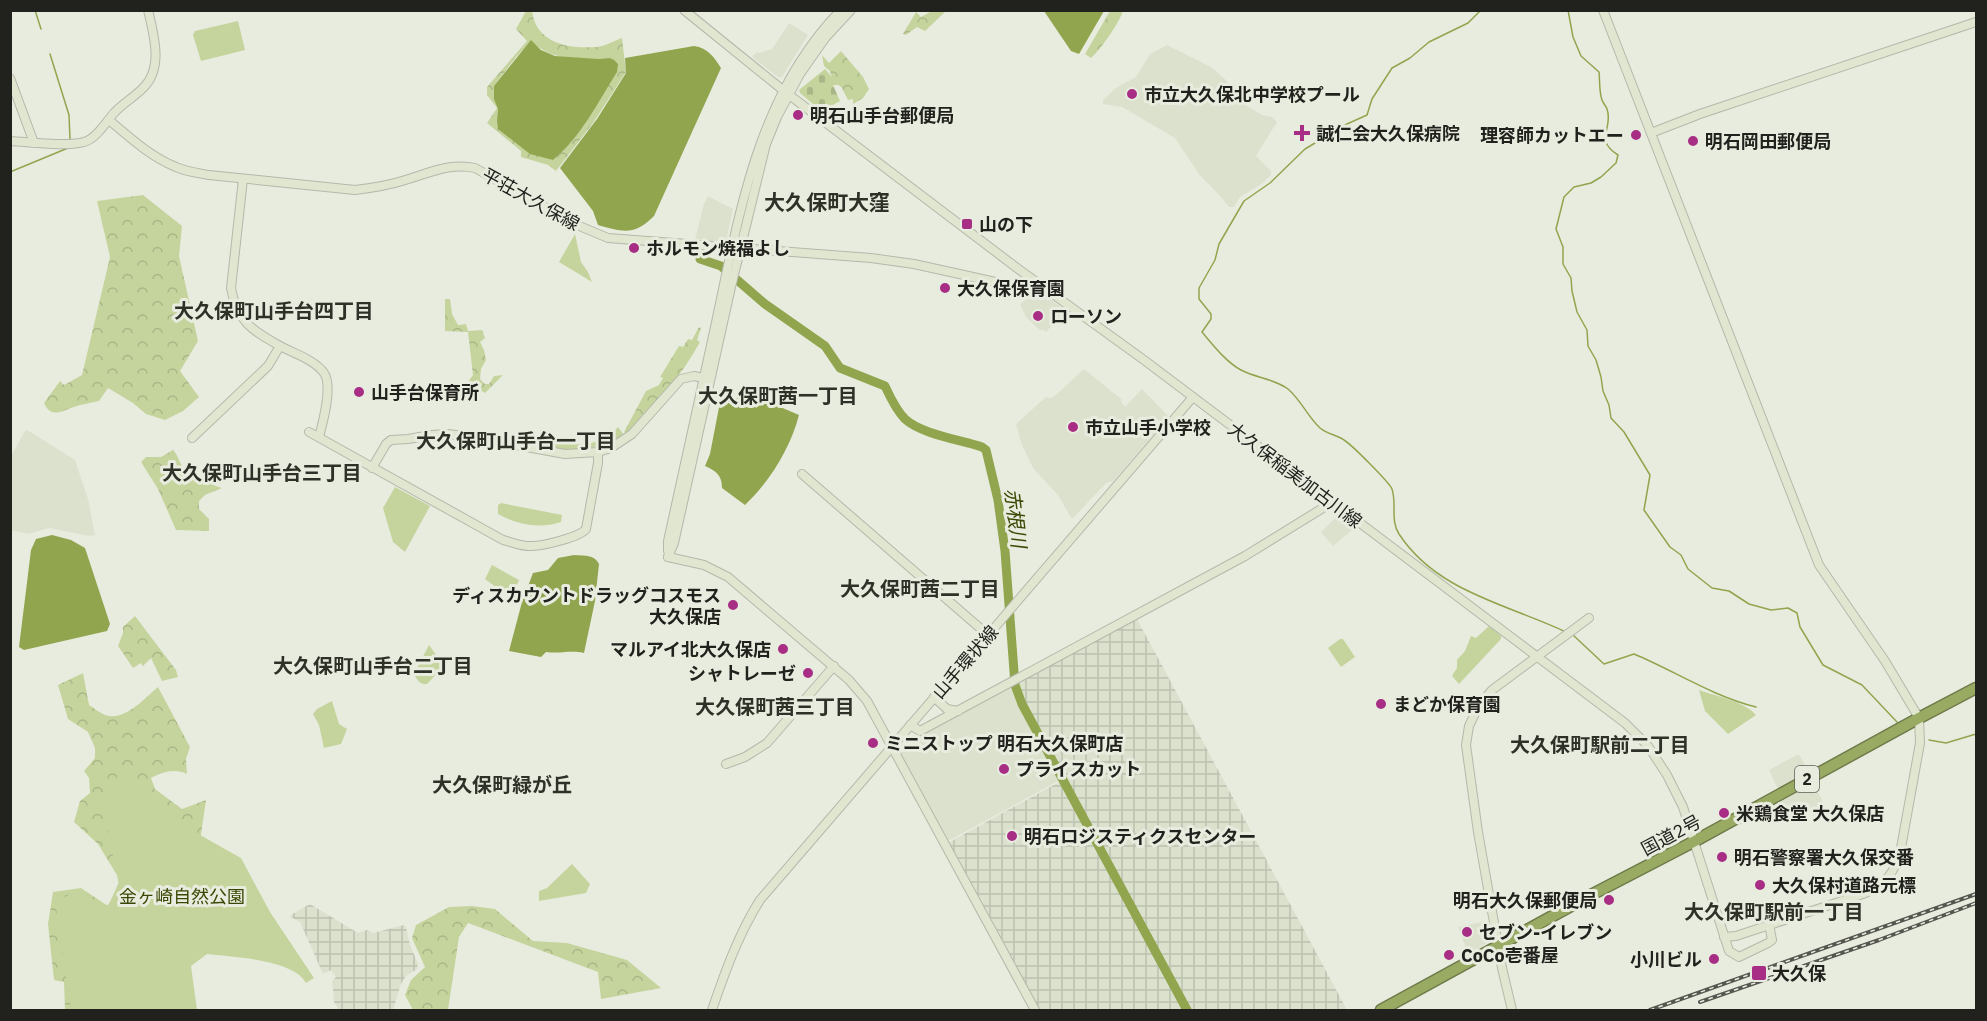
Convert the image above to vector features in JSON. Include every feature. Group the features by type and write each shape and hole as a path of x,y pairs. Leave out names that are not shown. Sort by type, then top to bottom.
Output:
{"highway":[{"name":"国道2号","path":"1382,1011 1591,895 1977,688"}],"street":[{"path":"10,141 84,142 91,139 115,112 144,87 153,72 156,57 148,10"},
{"name":"大久保稲美加古川線","path":"684,10 786,93 1625,723 1648,746 1668,775 1683,807 1724,937"},
{"path":"841,10 806,53 760,142 748,182 707,378 668,541 668,557 704,566 728,576 834,666 867,701 1035,1011"},
{"path":"786,93 812,56 850,10"},
{"path":"1603,10 1782,475 1819,565 1885,661 1919,718 1920,743 1901,848 1893,873 1886,882 1875,889 1769,924 1736,936 1724,937 1729,951 1739,957 1772,940 1769,924"},
{"path":"1651,133 1700,114 1977,22"},
{"path":"10,78 34,143"},
{"name":"平荘大久保線","path":"109,120 153,155 176,167 209,175 355,190 379,188 449,166 464,165 475,168 577,225 608,238 892,260 1032,290 1039,284"},
{"path":"243,179 231,288 234,302 238,313 252,330 316,365 327,378 327,392 319,437"},
{"path":"192,438 268,366 280,346"},
{"path":"372,468 386,444 391,440 431,435 448,434 472,437 565,454 598,452 611,448 632,434 681,380 687,376 707,378"},
{"name":"山手環状線","path":"712,1011 745,923 760,900 1193,397"},
{"path":"309,432 504,540 531,546 557,541 584,532 598,463 598,452"},
{"path":"802,474 988,635"},
{"path":"910,725 920,732 1245,556 1331,503"},
{"path":"1512,1011 1478,832 1466,745 1469,726 1478,707 1492,690 1589,618"},
{"path":"726,764 745,757 767,743 834,666"},
{"path":"934,697 947,709 959,711"}],"shaded area":[{"path":"1044,11 1104,11 1079,54 1071,51"},
{"path":"789,23 808,35 782,77 778,77 752,57 757,52 772,49"},
{"path":"531,40 541,50 555,56 610,58 618,64 617,72 588,119 572,141 553,160 530,154 498,129 498,109 494,99 494,86"},
{"path":"1167,45 1211,67 1228,82 1237,97 1247,106 1262,115 1272,117 1277,122 1256,156 1271,171 1271,175 1240,197 1234,207 1229,207 1199,174 1175,138 1122,107 1103,104 1103,100 1116,88 1136,77 1150,54"},
{"path":"694,46 707,51 721,68 654,216 640,227 628,231 598,225 593,211 560,168 597,119 626,73 625,58"},
{"path":"708,196 733,209 726,242 695,239"},
{"path":"1033,294 1044,295 1065,310 1046,332 1040,330 1026,317 1020,304"},
{"path":"1084,369 1122,400 1125,407 1142,389 1169,417 1113,481 1106,483 1072,519 1058,495 1033,468 1022,445 1016,424 1046,397 1051,398 1057,394"},
{"path":"721,397 764,400 799,415 778,464 763,486 745,505 722,488 718,474 705,466 710,454"},
{"path":"27,430 75,460 88,499 95,535 89,536 49,528 28,534 11,530 11,456"},
{"path":"1339,514 1357,526 1333,546 1321,532"},
{"path":"52,535 71,540 85,548 110,624 107,631 24,650 19,647 31,550 36,539"},
{"path":"574,555 592,557 599,564 595,601 584,653 546,652 541,657 509,651 522,602 533,573 548,570 558,558"},
{"path":"1137,619 1347,1010 1190,1010 1015,685"},
{"path":"1014,686 1015,693 1060,780 948,841 900,754 901,745"},
{"path":"1799,754 1809,773 1778,789 1769,770"},
{"path":"1061,781 1185,1010 1039,1010 948,843"},
{"path":"1813,782 1829,814 1815,821 1809,809 1786,818 1781,801"},
{"path":"310,904 358,933 367,930 373,933 404,925 406,927 418,964 417,969 406,976 401,984 393,1010 339,1010 334,1002 332,981 336,977 331,970 323,974 300,922 289,916"},
{"path":"1486,921 1490,938 1487,943 1468,954 1458,927"}],"green space":[{"path":"526,11 532,11 540,30 555,42 564,45 598,47 622,38 626,72 593,123 556,171 548,165 521,157 521,151 487,123 497,108 487,95 487,87 527,41 516,29","holes":["531,41 539,48 568,58 610,58 572,141 553,160 543,156 497,120 498,109 494,86"]},
{"path":"932,11 946,11 925,31 917,27 906,35 903,34 916,12 921,17"},
{"path":"1110,11 1123,11 1109,36 1091,58 1085,54"},
{"path":"238,21 245,50 201,61 193,35 195,31"},
{"path":"841,51 863,77 869,89 863,98 853,104 853,99 848,100 842,88 832,78 830,71 824,66 822,55 829,63"},
{"path":"825,69 839,85 833,85 840,101 820,110 799,90"},
{"path":"143,195 182,226 179,256 198,341 180,371 199,397 183,411 165,420 146,414 108,388 99,401 61,412 50,411 44,403 60,381 64,385 82,375 110,257 97,201"},
{"path":"575,234 581,262 592,282 559,262"},
{"path":"445,299 450,299 452,314 458,325 466,324 468,331 482,330 485,338 480,342 486,360 481,369 480,379 485,384 489,384 494,376 503,375 485,393 477,388 469,392 468,382 473,375 468,332 445,331"},
{"path":"699,327 701,328 697,340 700,342 685,367 648,413 627,434 624,432 646,391 659,385 663,378 660,377 679,346 683,347 688,339 692,340"},
{"path":"618,427 624,435 604,445 584,449 542,447 549,441 567,444 595,442 604,439"},
{"path":"173,450 186,470 222,488 205,495 199,501 199,509 209,519 209,531 176,530 158,489 141,462 146,457 161,457"},
{"path":"395,487 430,506 405,552 393,542 383,508"},
{"path":"501,503 562,515 561,522 529,525 513,521 498,514 498,505"},
{"path":"492,565 519,580 512,599 485,579"},
{"path":"135,616 176,670 178,677 162,681 151,658 143,666 141,663 133,668 118,646 123,627"},
{"path":"1489,626 1501,636 1501,639 1459,684 1452,676 1457,668 1457,660 1465,651 1471,636 1476,638"},
{"path":"1343,639 1355,657 1341,667 1328,648"},
{"path":"429,645 442,663 442,668 427,684 422,684 414,674"},
{"name":"金ヶ崎自然公園","path":"83,673 89,705 105,715 112,716 127,712 158,687 190,747 186,759 187,774 178,771 169,772 151,778 155,789 182,809 206,800 186,937 188,1010 65,1010 64,982 54,980 48,924 53,892 81,888 108,906 120,880 98,844 74,822 80,801 90,793 89,778 84,771 95,758 95,748 88,732 68,719 58,685"},
{"path":"1699,690 1745,706 1756,715 1728,734 1705,711"},
{"path":"332,701 339,724 347,729 341,744 324,748 319,725 313,714 317,709"},
{"name":"金ヶ崎自然公園","path":"120,769 184,826 241,858 270,912 314,978 306,983 299,975 276,964 207,954 191,966 197,1010 71,1010 55,900 80,891 106,907 120,890 104,812"},
{"path":"572,864 590,884 586,893 539,901 539,891 547,888"},
{"path":"472,906 495,909 533,941 567,943 627,960 661,988 601,999 598,972 468,923 459,937 448,1010 413,1010 405,995 411,980 425,967 412,938 416,925 449,907"}],"waterway":[{"path":"35,10 41,29"},
{"path":"1481,10 1468,23 1429,42 1410,58 1392,68 1372,99 1367,115 1305,149 1270,183 1244,201 1219,244 1215,260 1199,288 1199,299 1211,314 1211,319 1202,332 1235,367 1288,389 1320,428 1344,440 1370,464 1392,489 1396,529 1415,554 1433,570 1475,594 1566,632"},
{"path":"1568,10 1573,37 1581,56 1599,72 1601,97 1608,116 1605,139 1618,155 1616,163 1601,177 1591,183 1574,187 1564,197 1556,229 1563,247 1563,264 1571,278 1577,312 1587,330 1588,346 1596,360 1611,418 1624,432 1650,475 1644,510 1670,547 1681,555 1688,569 1712,588 1729,591 1749,604 1771,610 1788,608 1797,613 1800,627 1823,665 1862,685 1897,722"},
{"path":"50,54 69,115 70,139"},
{"path":"10,172 68,148"},
{"name":"赤根川","path":"700,259 721,266 765,304 825,346 840,368 885,386 899,412 912,424 931,433 986,450 998,500 1005,551 1015,685 1022,704 1187,1010"},
{"path":"1573,635 1604,664 1634,654 1709,690 1756,707"},
{"path":"1929,740 1946,743 1976,734"}],"railway":[{"path":"1650,1010 1976,894"},
{"path":"1700,1002 1879,940 1976,903"}],"place":[{"name":"市立大久保北中学校プール","path":"1132,94"},
{"name":"明石山手台郵便局","path":"798,115"},
{"name":"誠仁会大久保病院","path":"1302,133"},
{"name":"理容師カットエー","path":"1636,135"},
{"name":"明石岡田郵便局","path":"1693,141"},
{"name":"山の下","path":"967,224"},
{"name":"ホルモン焼福よし","path":"634,248"},
{"name":"大久保保育園","path":"945,288"},
{"name":"ローソン","path":"1038,316"},
{"name":"山手台保育所","path":"359,392"},
{"name":"市立山手小学校","path":"1073,427"},
{"name":"ディスカウントドラッグコスモス 大久保店","path":"733,605"},
{"name":"マルアイ北大久保店","path":"783,649"},
{"name":"シャトレーゼ","path":"808,673"},
{"name":"まどか保育園","path":"1381,704"},
{"name":"ミニストップ 明石大久保町店","path":"873,743"},
{"name":"プライスカット","path":"1004,769"},
{"name":"米鶏食堂 大久保店","path":"1724,813"},
{"name":"明石ロジスティクスセンター","path":"1012,836"},
{"name":"明石警察署大久保交番","path":"1722,857"},
{"name":"大久保村道路元標","path":"1760,885"},
{"name":"明石大久保郵便局","path":"1609,900"},
{"name":"セブン-イレブン","path":"1467,932"},
{"name":"CoCo壱番屋","path":"1449,955"},
{"name":"小川ビル","path":"1714,959"},
{"name":"大久保","path":"1759,973"}],"district":[{"name":"大久保町大窪","path":"827,202"},
{"name":"大久保町山手台四丁目","path":"274,310"},
{"name":"大久保町茜一丁目","path":"778,395"},
{"name":"大久保町山手台一丁目","path":"516,440"},
{"name":"大久保町山手台三丁目","path":"262,472"},
{"name":"大久保町茜二丁目","path":"920,588"},
{"name":"大久保町山手台二丁目","path":"373,665"},
{"name":"大久保町茜三丁目","path":"775,706"},
{"name":"大久保町駅前二丁目","path":"1600,744"},
{"name":"大久保町緑が丘","path":"502,784"},
{"name":"大久保町駅前一丁目","path":"1774,911"}]}
